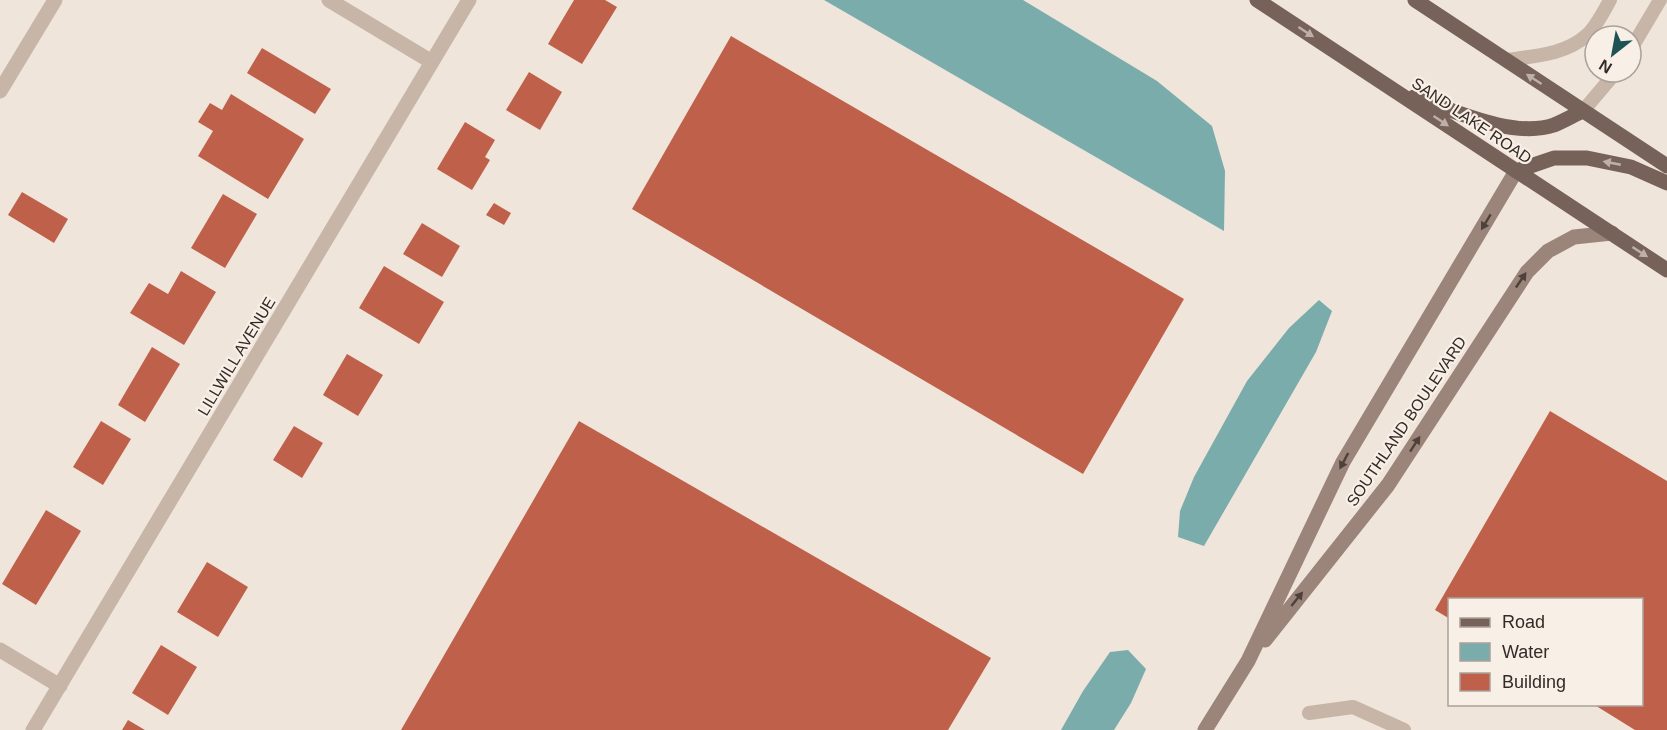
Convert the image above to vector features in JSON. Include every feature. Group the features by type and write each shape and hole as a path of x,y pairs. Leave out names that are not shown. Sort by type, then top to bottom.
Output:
{"main road":[{"name":"SAND LAKE ROAD","path":"1257,0 1667,270"},
{"path":"1414,0 1667,166"},
{"path":"1392,89 1491,123 1528,128 1552,125 1583,111"},
{"path":"1516,171 1554,159 1587,158 1631,167 1667,183"}],"street":[{"path":"0,91 55,0"},
{"path":"329,0 432,62"},
{"name":"LILLWILL AVENUE","path":"33,730 469,0"},
{"name":"SOUTHLAND BOULEVARD","path":"1205,730 1248,661 1343,462 1516,171"},
{"name":"SOUTHLAND BOULEVARD","path":"1248,661 1388,485 1527,272 1548,251 1574,237 1612,234"},
{"path":"0,650 60,686"}],"lane":[{"path":"1506,60 1548,55 1567,48 1587,35 1610,0"},
{"path":"1643,29 1660,0"},
{"path":"1583,111 1606,84"},
{"path":"1309,713 1353,707 1404,730"}],"water":[{"path":"824,0 1023,0 1157,81 1212,126 1225,171 1224,231"},
{"path":"1319,300 1332,311 1316,352 1204,546 1178,537 1180,511 1194,477 1247,381 1289,328"},
{"path":"1128,650 1146,669 1131,703 1114,730 1061,730 1083,691 1110,652"}],"building":[{"path":"574,0 605,0 617,7 582,64 548,44"},
{"path":"731,36 1184,299 1083,474 632,209"},
{"path":"262,48 331,89 315,114 247,73"},
{"path":"529,72 562,92 540,130 506,110"},
{"path":"231,94 304,139 268,199 198,156 213,131 198,122 210,103 222,110"},
{"path":"465,122 495,140 485,157 490,160 472,190 437,169"},
{"path":"22,192 68,219 54,243 8,215"},
{"path":"223,194 257,214 225,268 191,248"},
{"path":"494,203 511,213 504,225 486,215"},
{"path":"422,223 460,246 442,277 403,254"},
{"path":"384,266 444,302 419,344 359,308"},
{"path":"181,271 216,292 184,345 130,313 149,283 168,294"},
{"path":"152,347 180,364 145,422 118,405"},
{"path":"347,354 383,375 358,416 323,395"},
{"path":"1550,411 1667,481 1667,730 1635,730 1596,706 1643,706 1643,598 1448,598 1448,618 1435,610"},
{"path":"101,421 131,439 103,485 73,467"},
{"path":"579,421 991,658 948,730 401,730"},
{"path":"294,426 323,443 302,478 273,460"},
{"path":"46,510 81,531 36,605 2,584"},
{"path":"207,562 248,587 218,637 177,612"},
{"path":"161,645 197,667 168,715 132,693"},
{"path":"128,720 145,730 122,730"}]}
